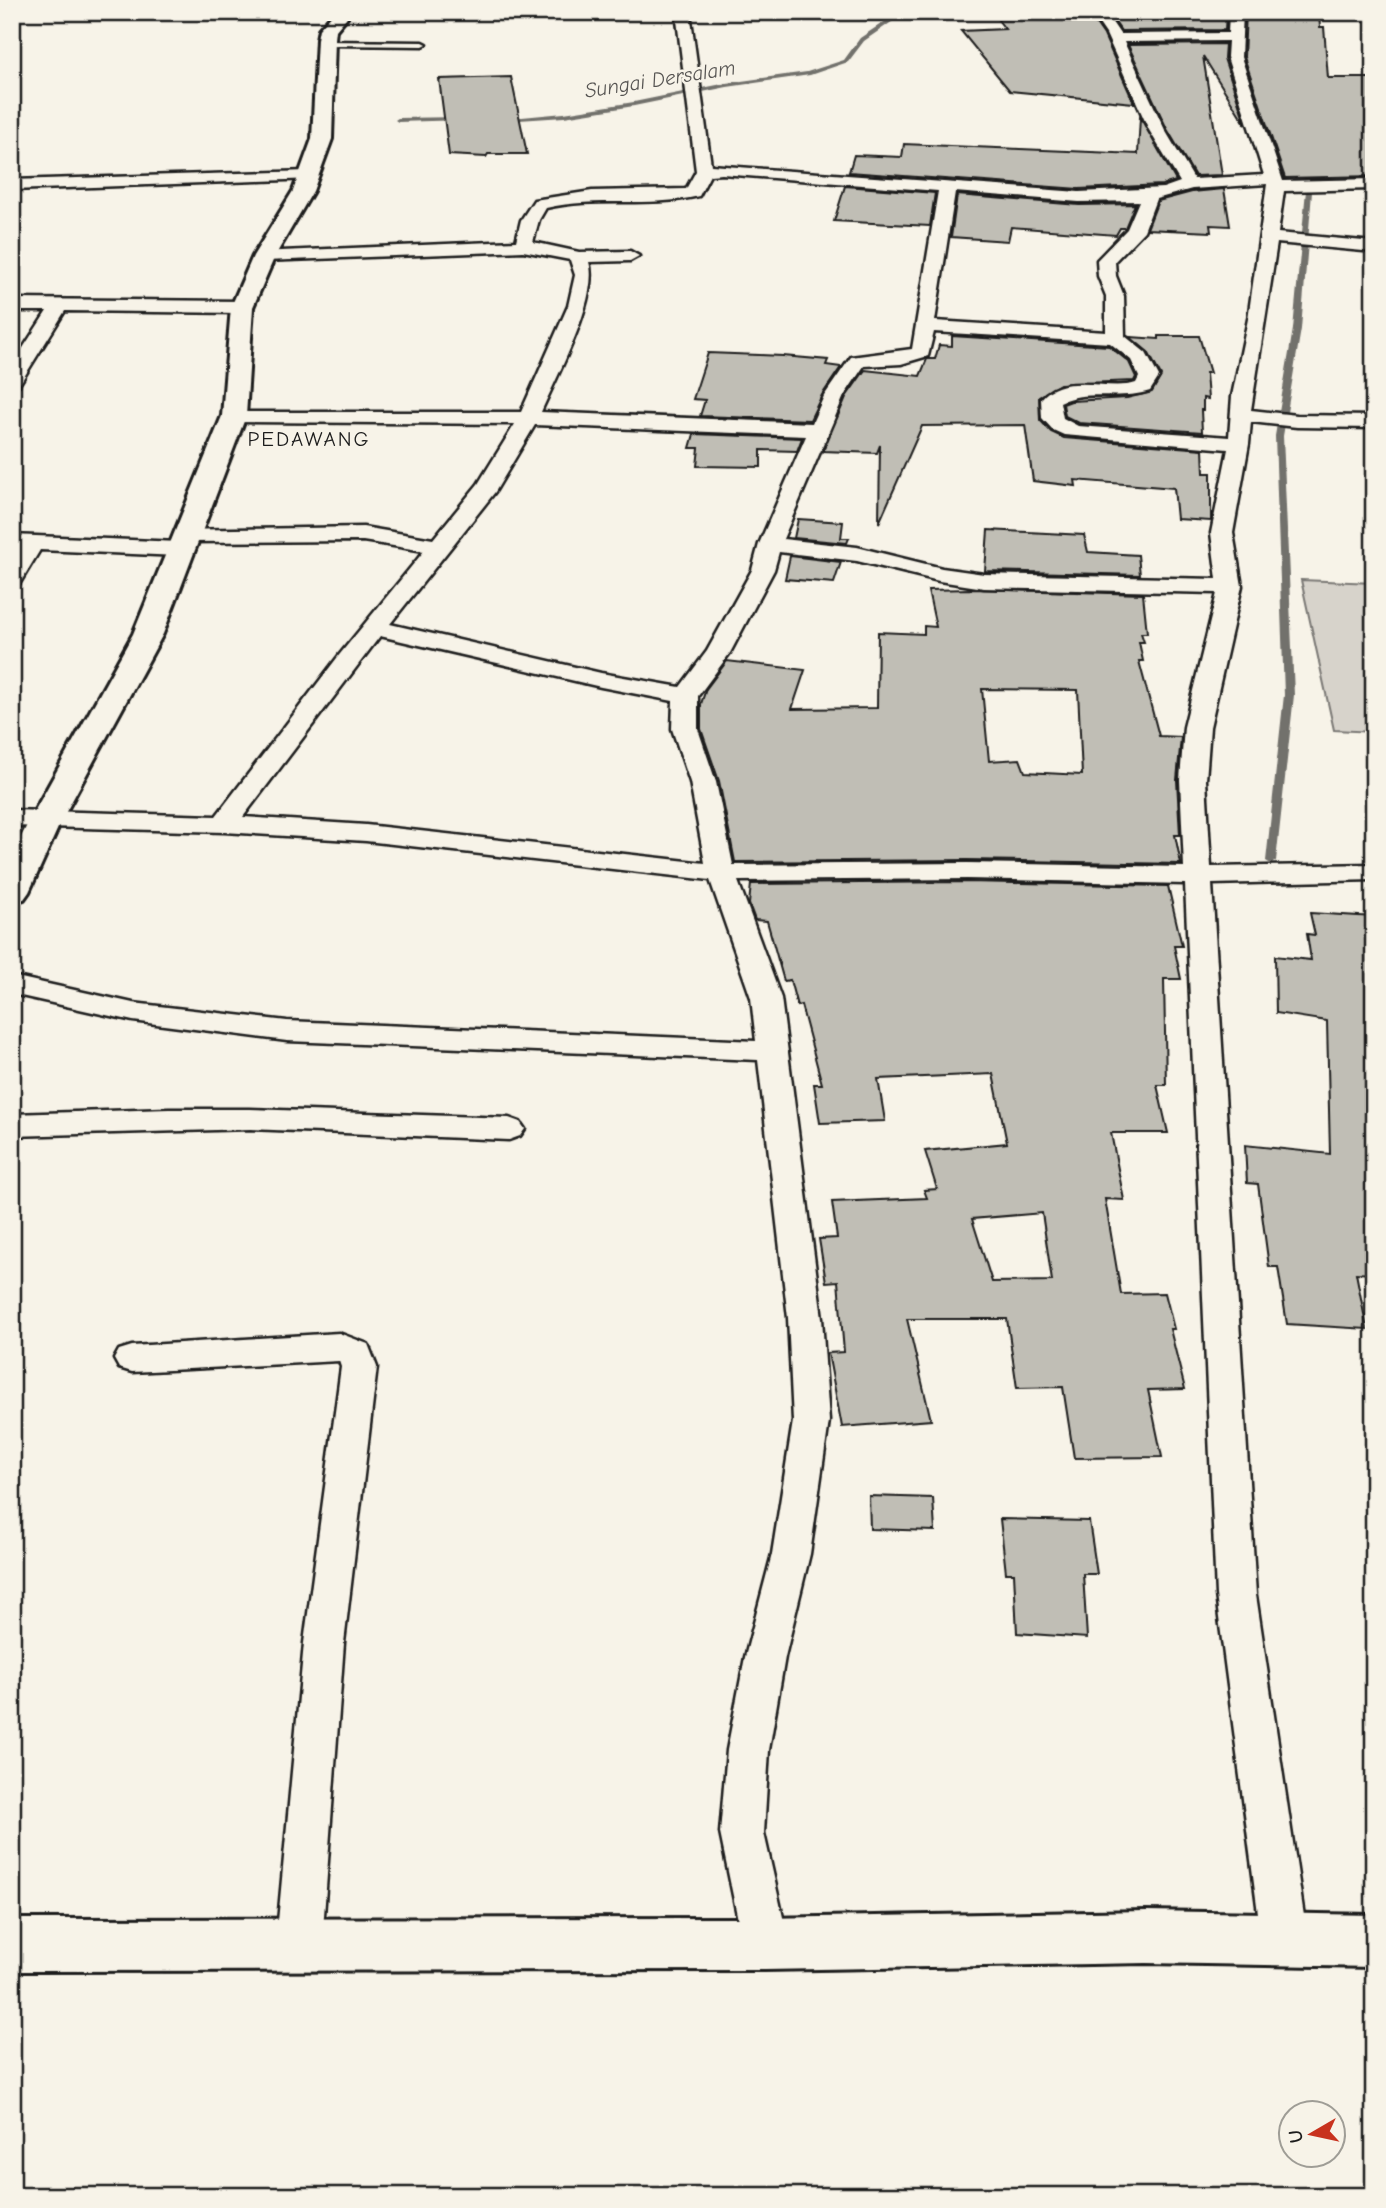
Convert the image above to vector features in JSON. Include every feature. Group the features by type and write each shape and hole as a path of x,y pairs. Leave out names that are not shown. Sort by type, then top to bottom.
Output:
{"street":[{"path":"12,892 47,819 142,646 234,416 242,307 264,257 303,191 323,127 328,29 343,12"},
{"path":"523,246 530,220 540,204 564,197 681,195 693,192 704,171 682,12"},
{"path":"1098,12 1115,38 1157,130 1189,184"},
{"path":"1236,12 1234,57 1275,183 1279,238 1242,396 1252,416"},
{"path":"1115,38 1234,37"},
{"path":"704,171 722,169 850,177 947,188 1079,197 1166,193 1189,184 1374,184"},
{"path":"12,185 308,176"},
{"path":"766,1944 742,1833 748,1750 765,1657 791,1554 811,1421 806,1318 766,998 721,873 702,782 685,730 686,696 718,653 763,570 770,544 819,430 835,396 858,361 901,358 921,352 947,188"},
{"path":"1115,338 1115,296 1107,276 1107,260 1135,231 1150,194"},
{"path":"1279,238 1374,247"},
{"path":"264,257 523,246 578,257 630,256"},
{"path":"224,824 374,627 487,487 529,418 577,306 584,275 578,257"},
{"path":"12,305 242,307"},
{"path":"12,381 60,305"},
{"path":"925,326 1115,338 1139,357 1149,377 1143,387 1135,390 1081,388 1061,393 1051,400 1048,409 1052,419 1060,427 1078,432 1239,444"},
{"path":"234,416 529,418 696,422 819,430"},
{"path":"1252,416 1297,421 1374,422"},
{"path":"1252,416 1239,444 1222,533 1230,586 1197,727 1193,779 1237,1595 1284,1936"},
{"path":"12,578 23,542 182,542 363,534 439,547"},
{"path":"770,544 857,554 939,574 984,581 1230,586"},
{"path":"374,627 601,680 686,696"},
{"path":"12,818 224,824 366,833 502,846 721,873 967,871 1197,876 1374,872"},
{"path":"12,985 133,1012 287,1031 773,1051"},
{"path":"12,1125 250,1119 509,1129"},
{"path":"132,1359 339,1346 355,1353 359,1367 324,1643 299,1943"},
{"path":"12,1945 766,1944 1284,1936 1374,1941"}],"lane":[{"path":"326,43 424,44"}],"shaded area":[{"path":"1301,580 1374,583 1374,732 1334,730"}],"building":[{"path":"992,12 1082,12 1090,15 1104,35 1134,103 1010,91 961,31 1005,29"},
{"path":"1226,12 1225,30 1121,31 1110,15"},
{"path":"1246,12 1319,15 1320,27 1324,27 1328,78 1374,78 1374,176 1285,178 1244,57"},
{"path":"1225,44 1224,58 1246,125 1203,56 1222,175 1195,176 1167,129 1128,45"},
{"path":"511,77 527,154 488,154 486,157 449,155 439,79"},
{"path":"1140,117 1176,181 1162,185 1079,189 849,172 854,155 902,157 904,144 1138,154"},
{"path":"845,186 935,193 930,226 834,221"},
{"path":"1224,189 1230,226 1210,225 1211,232 1147,229 1158,201 1192,192"},
{"path":"957,195 1079,205 1135,204 1125,228 1120,228 1116,235 1011,227 1008,241 951,237"},
{"path":"952,336 1109,346 1129,362 1136,377 1134,381 1060,384 1039,397 1040,420 1051,432 1064,438 1203,449 1204,473 1211,473 1211,521 1177,519 1174,488 1075,480 1076,486 1033,481 1025,425 922,426 879,523 880,445 877,453 823,451 846,397 865,370 920,376 927,359 935,359 939,345 952,346"},
{"path":"1159,336 1199,336 1210,373 1206,373 1208,399 1203,398 1202,432 1079,423 1065,416 1063,404 1071,401 1127,398 1152,392 1161,376 1148,352 1130,337 1159,339"},
{"path":"708,353 828,360 826,365 841,367 822,395 810,420 700,416 705,400 693,399"},
{"path":"694,434 802,438 797,451 761,450 761,467 697,466 699,448 690,448"},
{"path":"798,519 843,522 841,538 849,538 847,543 794,538"},
{"path":"988,530 1084,535 1088,552 1138,555 1140,575 985,571"},
{"path":"790,556 841,562 834,583 785,579"},
{"path":"928,590 1143,594 1147,633 1141,633 1144,642 1139,642 1143,661 1139,661 1159,736 1181,737 1177,780 1180,835 1175,835 1181,864 967,860 735,862 719,781 701,729 701,704 706,689 727,661 805,670 792,709 877,708 878,632 924,634 924,626 936,627","holes":["982,689 1078,690 1082,775 1025,772 1020,759 989,761"]},
{"path":"967,882 1168,886 1182,946 1174,946 1181,979 1164,979 1166,1085 1157,1085 1168,1133 1111,1133 1124,1200 1105,1199 1121,1294 1165,1293 1174,1329 1170,1329 1185,1389 1148,1390 1162,1457 1074,1458 1063,1387 1017,1388 1007,1319 907,1319 931,1420 842,1427 828,1353 844,1352 838,1281 826,1282 819,1239 837,1238 832,1202 927,1198 924,1190 937,1189 925,1151 1007,1143 993,1074 878,1079 885,1121 820,1123 814,1084 822,1084 801,1005 797,1006 790,980 784,981 767,921 755,920 749,904 751,884","holes":["1042,1213 1052,1281 992,1282 972,1219"]},
{"path":"1310,913 1374,917 1374,1274 1356,1273 1367,1329 1287,1324 1278,1267 1269,1267 1258,1184 1247,1183 1245,1145 1330,1154 1327,1021 1276,1013 1275,956 1311,960 1307,934 1315,935"},
{"path":"869,1496 933,1498 935,1531 870,1529"},
{"path":"1000,1519 1089,1521 1097,1574 1083,1574 1087,1638 1017,1633 1014,1573 1006,1573"}],"waterway":[{"name":"Sungai Dersalam","path":"504,119 564,115 727,85 808,74 846,61 862,39 904,12"},
{"name":"Sungai Dersalam","path":"398,120 461,119"},
{"path":"1271,861 1289,695 1279,436 1297,329 1309,190 1324,189"}],"district":[{"name":"PEDAWANG","path":"309,439"}]}
